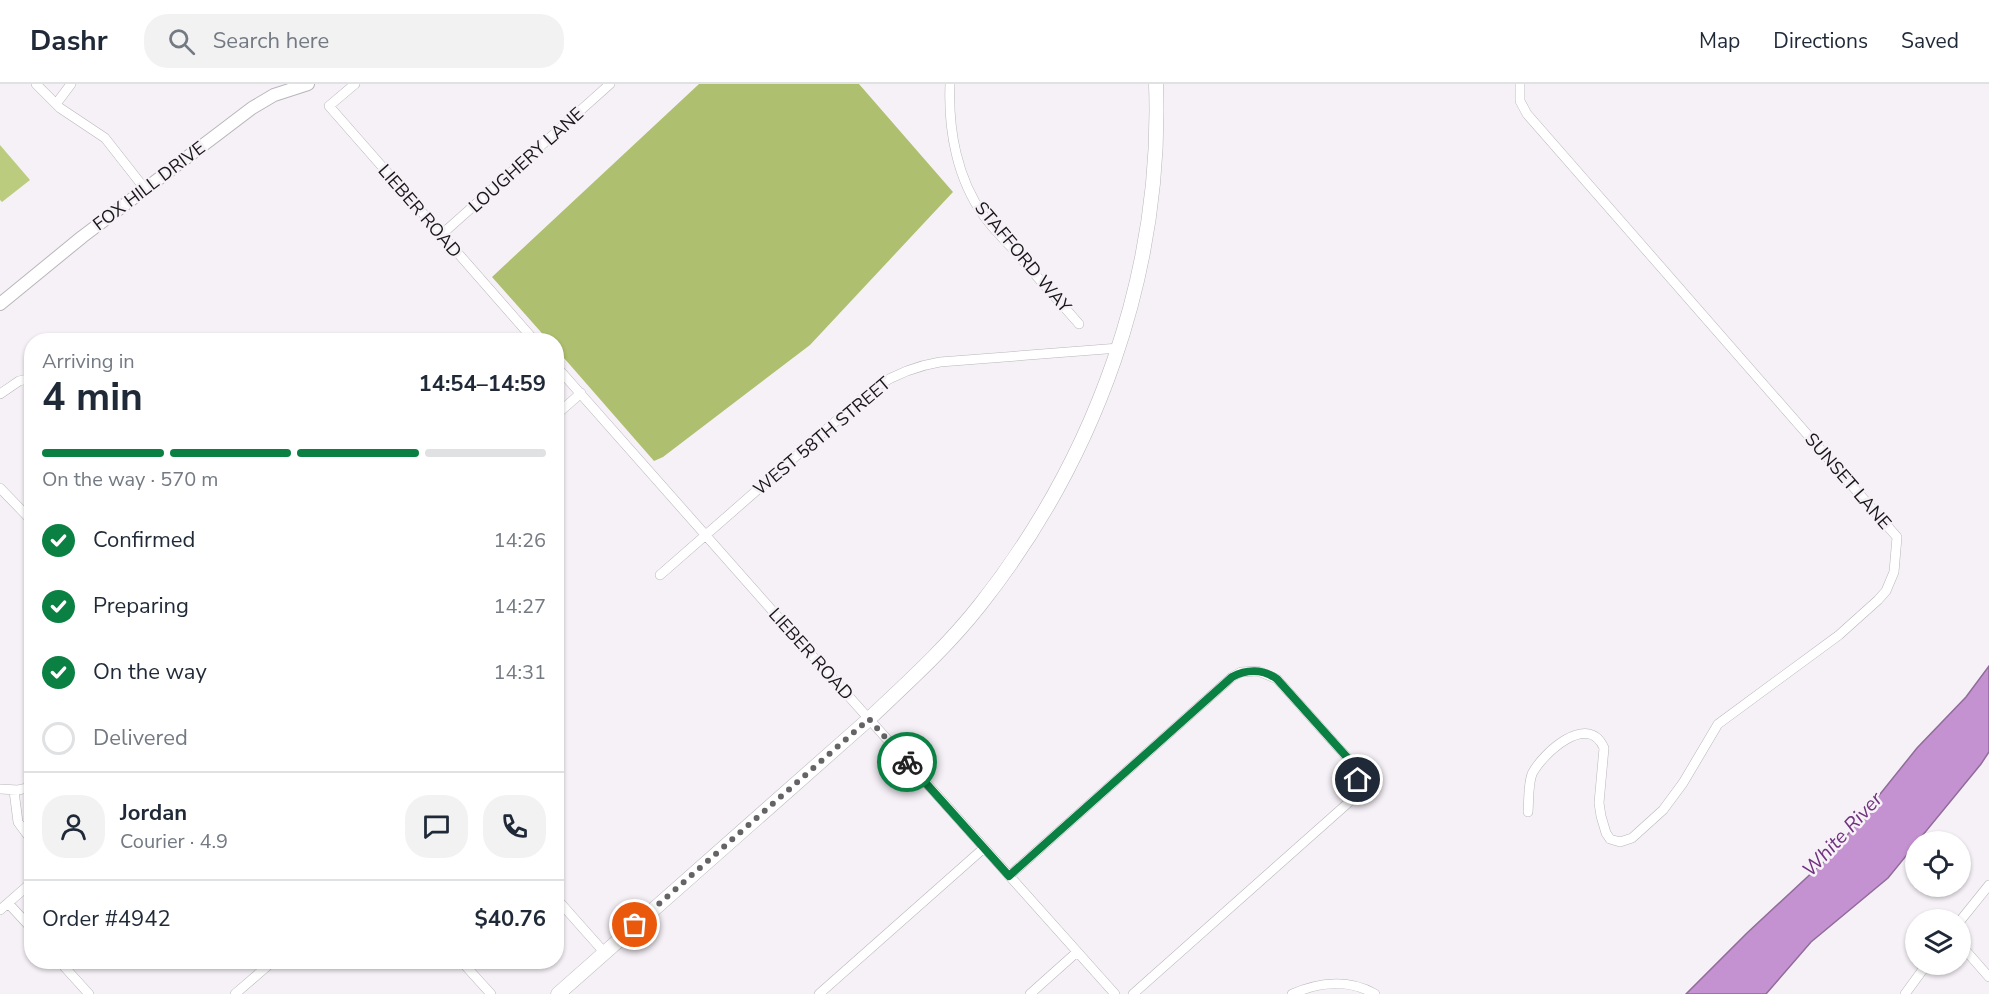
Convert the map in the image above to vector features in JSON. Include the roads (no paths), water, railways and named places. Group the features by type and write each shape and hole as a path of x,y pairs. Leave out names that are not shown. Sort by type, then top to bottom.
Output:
{"main road":[{"path":"558,994 916,675 961,628 1020,550 1069,468 1095,412 1119,348 1136,288 1151,205 1156,141 1156,84"}],"street":[{"path":"36,84 56,104 105,138 145,189"},
{"path":"56,104 70,84"},
{"name":"FOX HILL DRIVE","path":"0,303 64,251 252,108 271,97 308,84"},
{"name":"LIEBER ROAD","path":"355,84 329,106 528,333"},
{"name":"LOUGHERY LANE","path":"441,235 610,84"},
{"name":"STAFFORD WAY","path":"950,84 950,115 955,150 962,174 975,202 985,218 1079,324"},
{"name":"SUNSET LANE","path":"1520,84 1520,101 1527,114 1897,537 1894,572 1886,591 1839,635 1718,724 1664,810 1632,838 1620,842 1610,839 1606,833 1600,816 1599,803 1604,748 1601,742 1593,736 1583,734 1565,739 1536,768 1531,779 1528,812"},
{"name":"WEST 58TH STREET","path":"660,575 875,387 899,373 933,363 1119,348"},
{"name":"LIEBER ROAD","path":"564,375 1115,994"},
{"path":"0,394 24,380"},
{"path":"564,408 581,393"},
{"path":"0,488 24,513"},
{"path":"1009,876 1234,675 1258,671 1277,679 1353,764 1357,774 1357,788 1348,803 1133,994"},
{"path":"0,789 14,791 24,789"},
{"path":"14,791 17,818 24,832"},
{"path":"819,994 984,848"},
{"path":"1970,909 1989,885"},
{"path":"0,910 24,889"},
{"path":"8,903 24,920"},
{"path":"564,907 604,952"},
{"path":"1030,994 1077,952"},
{"path":"1971,957 1989,977"},
{"path":"66,969 89,994"},
{"path":"235,994 257,969"},
{"path":"468,969 491,994"},
{"path":"1905,994 1919,975"},
{"path":"1292,994 1313,986 1336,983 1358,987 1375,994"}],"water label":[{"name":"White River","path":"1842,834"}]}
